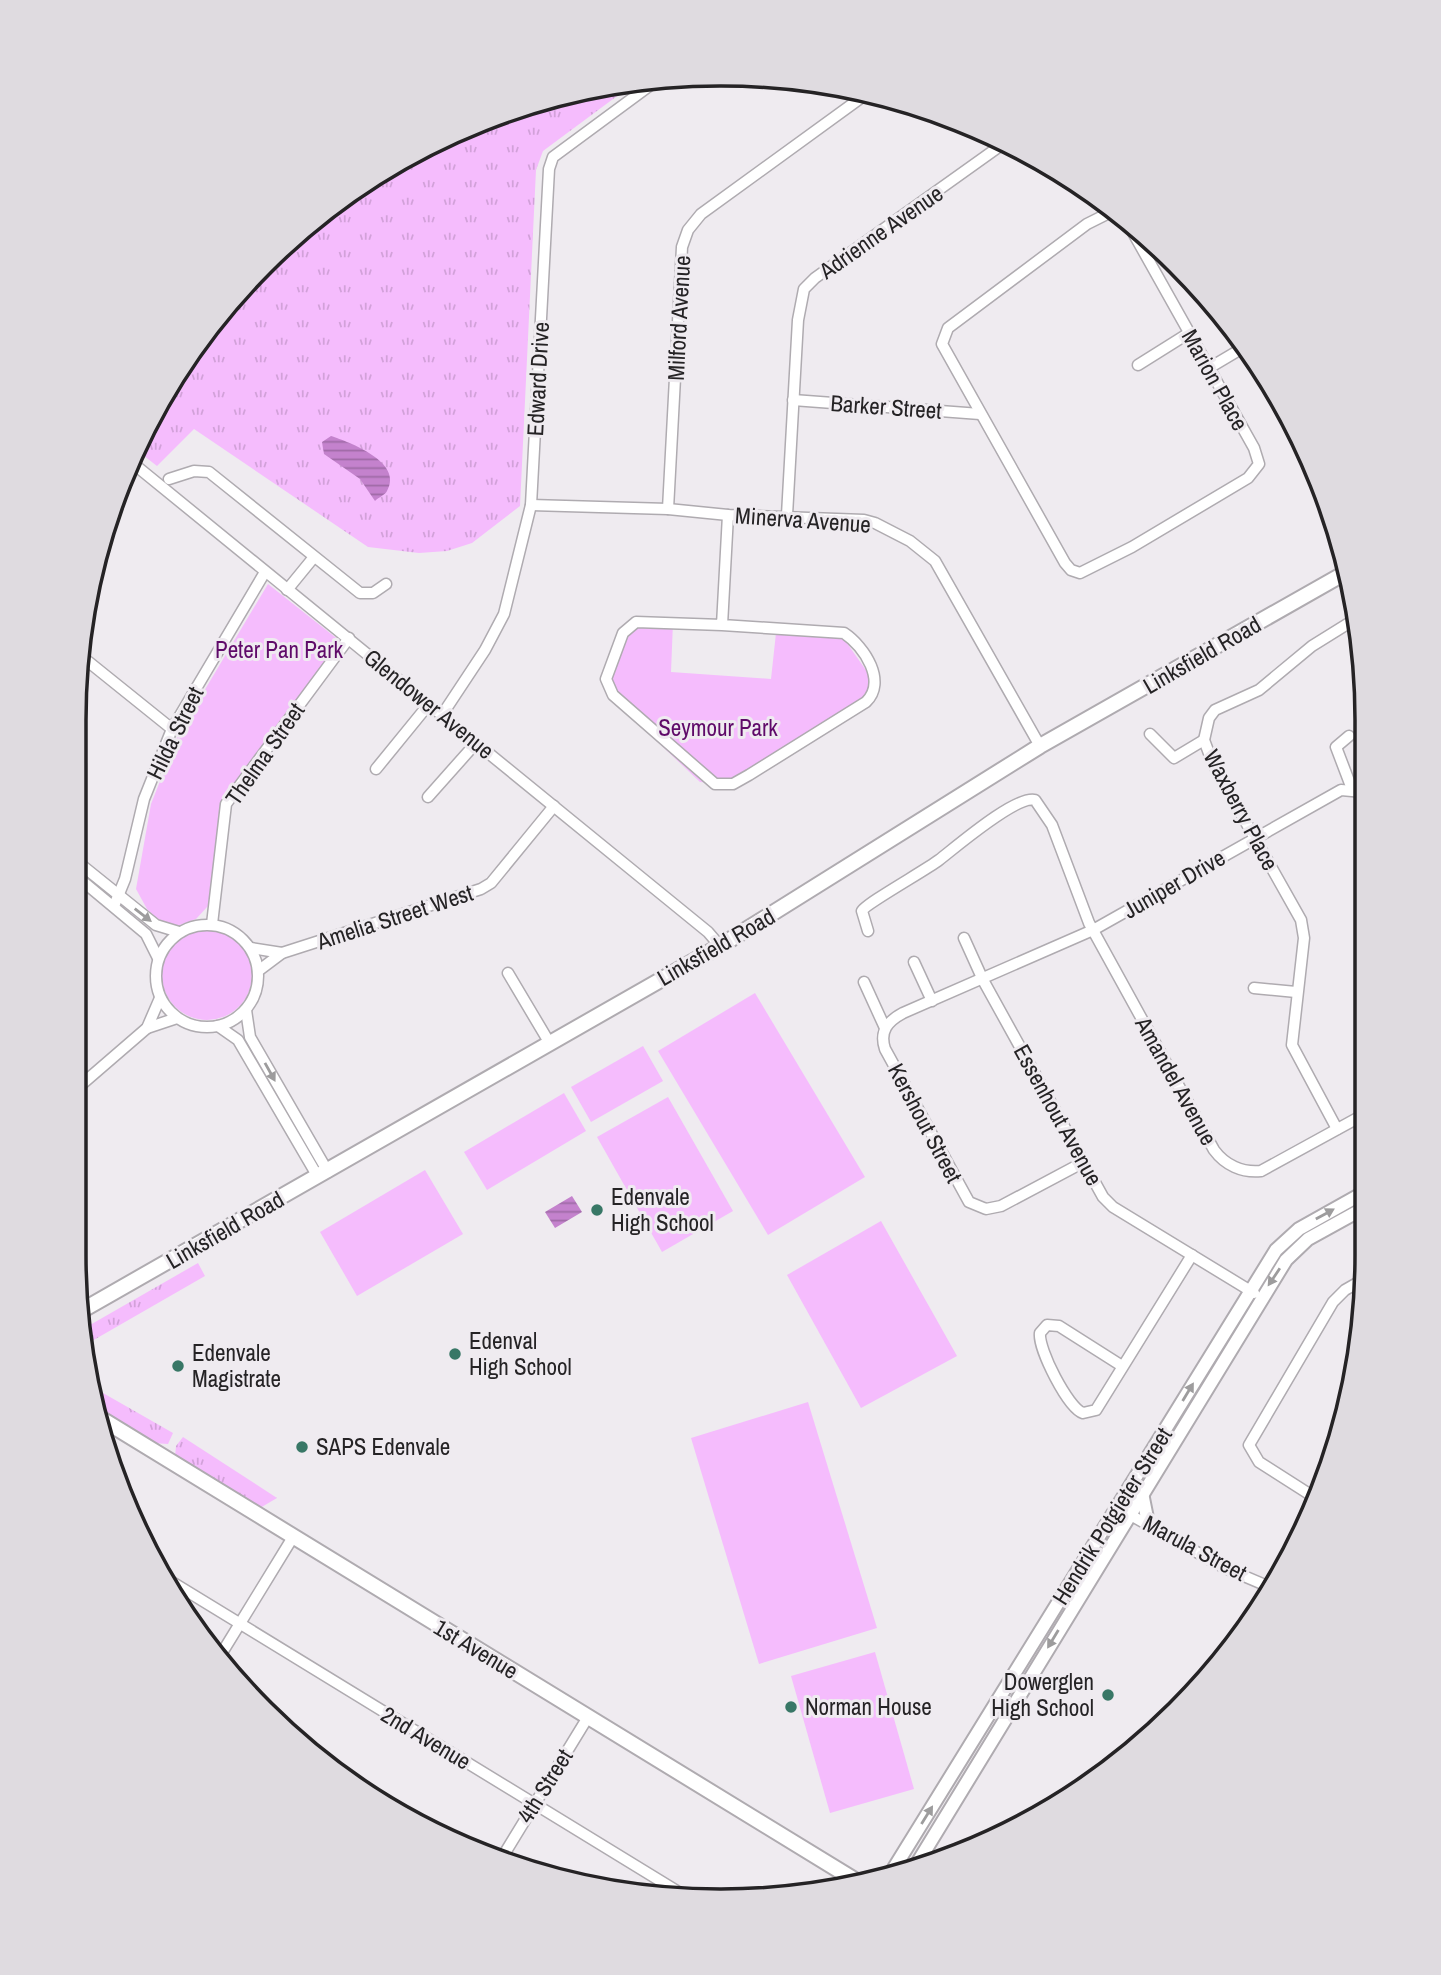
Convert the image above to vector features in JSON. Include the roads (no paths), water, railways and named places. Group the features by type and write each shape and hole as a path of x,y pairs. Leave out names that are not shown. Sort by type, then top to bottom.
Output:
{"main road":[{"name":"Linksfield Road","path":"88,1307 323,1174 549,1041 720,946 1040,746 1339,577"},
{"name":"1st Avenue","path":"108,1423 848,1876"}],"street":[{"name":"Edward Drive","path":"442,715 485,650 504,614 531,505 549,169 553,157 643,91"},
{"name":"Milford Avenue","path":"668,509 681,247 688,230 701,214 858,101"},
{"name":"Adrienne Avenue","path":"787,516 799,310 804,289 815,278 996,149"},
{"name":"Marion Place","path":"1104,215 948,328 942,344 945,354 1065,563 1071,570 1080,573 1132,547 1255,471 1258,458 1138,242"},
{"path":"1138,365 1189,333"},
{"path":"1209,368 1236,352"},
{"name":"Barker Street","path":"793,400 979,414"},
{"name":"Glendower Avenue","path":"139,468 708,932 720,946"},
{"path":"169,479 194,471 209,472 363,594 373,593 386,584"},
{"name":"Minerva Avenue","path":"531,505 668,509 728,515 871,521 925,551 935,561 1040,746"},
{"path":"722,625 728,515"},
{"path":"287,590 314,557"},
{"name":"Hilda Street","path":"114,906 119,896 144,799 172,729 265,572"},
{"path":"636,622 722,625 844,633 853,641 876,676 875,692 866,702 749,775 733,784 715,784 613,695 606,679 623,633 636,622"},
{"name":"Waxberry Place","path":"1337,1129 1292,1045 1303,926 1210,759 1204,740 1209,718 1215,710 1259,690 1296,663 1312,646 1348,624"},
{"name":"Thelma Street","path":"212,924 226,804 349,638"},
{"path":"89,662 172,729"},
{"path":"376,769 429,704"},
{"path":"1150,734 1174,758 1204,740"},
{"path":"1349,736 1336,747 1355,784"},
{"path":"428,797 476,743"},
{"name":"Juniper Drive","path":"983,980 1093,930 1341,790 1355,790"},
{"name":"Amandel Avenue","path":"868,931 862,911 867,904 907,882 969,835 1027,799 1035,800 1044,810 1093,930 1223,1162 1245,1170 1261,1171 1355,1119"},
{"name":"Amelia Street West","path":"258,971 282,953 481,890 491,883 554,806"},
{"path":"86,869 162,929 179,932"},
{"path":"86,884 146,934 158,958"},
{"path":"212,924 239,935 251,948 258,971 256,991 246,1010 218,1026 191,1025 177,1018 160,998 155,982 158,958 167,942 179,932 194,926 212,924"},
{"name":"Essenhout Avenue","path":"964,938 983,980 1099,1191 1113,1207 1255,1294"},
{"name":"Amelia Street West","path":"251,948 282,953"},
{"path":"914,962 932,1001"},
{"path":"509,973 549,1041"},
{"path":"864,982 885,1028 897,1016 983,980"},
{"path":"1254,988 1296,992"},
{"path":"148,1028 160,998"},
{"path":"246,1010 248,1034 323,1174"},
{"path":"87,1079 148,1028 177,1018"},
{"path":"218,1026 238,1040 271,1098 323,1174"},
{"name":"Kershout Street","path":"885,1028 885,1049 969,1202 986,1209 1001,1206 1082,1163"},
{"path":"271,1098 281,1092"},
{"name":"Hendrik Potgieter Street","path":"896,1865 1124,1510 1288,1238 1355,1198"},
{"name":"Hendrik Potgieter Street","path":"921,1857 1119,1531 1124,1510 1142,1493 1255,1294 1297,1248 1355,1214"},
{"path":"1122,1366 1059,1326 1047,1325 1040,1333 1041,1350 1073,1407 1080,1412 1089,1413 1101,1405 1122,1366 1192,1255"},
{"path":"1308,1494 1259,1462 1250,1450 1250,1440 1333,1303 1354,1285"},
{"path":"1119,1531 1147,1522 1142,1493"},
{"name":"Marula Street","path":"1124,1510 1225,1568 1262,1584"},
{"path":"224,1650 293,1537"},
{"name":"2nd Avenue","path":"181,1587 669,1887"},
{"name":"4th Street","path":"505,1852 588,1717"},
{"path":"954,1772 967,1780"}],"place":[{"name":"Edenvale High School","path":"597,1210"},
{"name":"Edenval High School","path":"455,1354"},
{"name":"Edenvale Magistrate","path":"178,1366"},
{"name":"SAPS Edenvale","path":"302,1447"},
{"name":"Dowerglen High School","path":"1108,1695"},
{"name":"Norman House","path":"791,1707"}],"park label":[{"name":"Peter Pan Park","path":"279,650"},
{"name":"Seymour Park","path":"718,728"}]}
